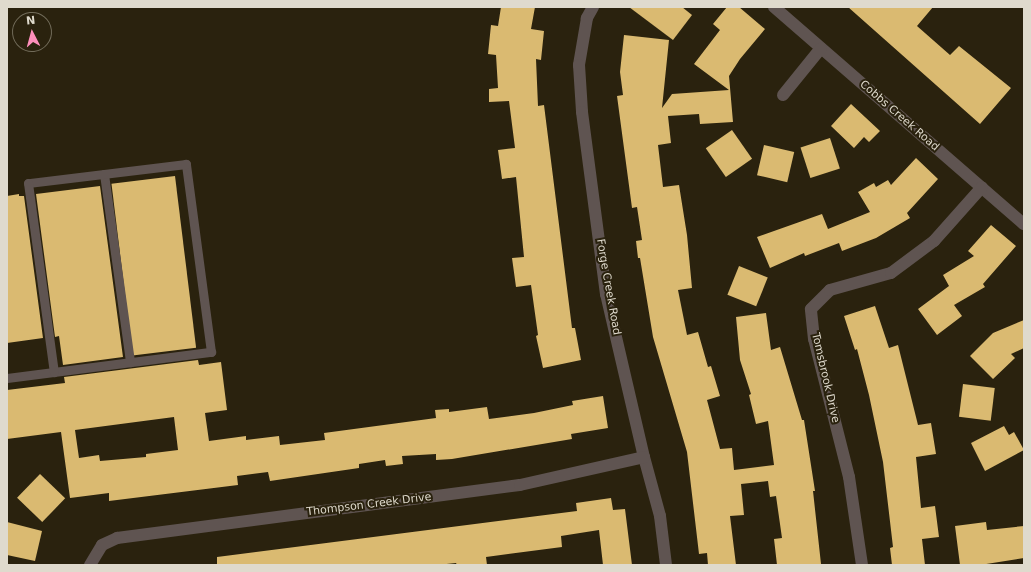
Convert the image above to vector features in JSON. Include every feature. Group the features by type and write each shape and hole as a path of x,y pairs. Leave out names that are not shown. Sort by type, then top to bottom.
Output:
{"street":[{"name":"Forge Creek Road","path":"593,7 587,18 579,65 582,112 606,294 644,457 660,516 666,565"},
{"name":"Cobbs Creek Road","path":"774,7 1024,224"},
{"path":"783,95 821,48"},
{"name":"Tomsbrook Drive","path":"862,565 849,477 814,339 811,309 830,290 891,274 934,241 982,188"},
{"name":"Thompson Creek Drive","path":"90,565 96,551 110,541 126,536 520,485 644,457"}],"lane":[{"path":"7,378 211,352 186,164 28,183 54,372"},
{"path":"104,174 130,362"}],"building":[{"path":"501,7 535,7 531,29 544,31 541,60 536,59 538,106 544,105 572,328 575,328 581,360 543,368 536,336 538,335 531,285 516,287 512,258 524,257 516,177 502,179 498,150 515,148 509,101 489,102 489,89 498,88 496,55 488,54 491,25 498,26"},
{"path":"629,7 682,7 692,15 673,40"},
{"path":"727,7 739,7 765,29 740,59 729,76 733,122 700,124 699,114 668,116 671,143 658,145 663,187 679,185 687,235 692,288 678,290 687,335 698,332 708,367 711,366 720,396 707,400 720,449 732,448 734,470 774,465 768,421 756,424 749,395 751,394 740,360 736,317 766,313 771,350 780,347 802,420 804,420 815,491 813,491 821,564 777,565 774,539 782,538 776,496 770,497 768,481 741,484 744,515 730,516 736,565 708,565 707,553 699,554 687,452 653,337 640,258 638,258 636,241 642,240 637,207 632,208 617,96 623,95 620,72 624,35 669,40 662,108 672,94 729,90 694,64 720,30 713,24"},
{"path":"848,7 933,7 917,26 950,55 959,46 1011,88 980,124"},
{"path":"851,104 880,131 869,142 864,137 854,148 831,126"},
{"path":"732,130 752,159 726,177 706,148"},
{"path":"830,138 840,168 810,178 801,148"},
{"path":"764,145 794,152 787,182 757,175"},
{"path":"916,158 938,179 907,213 910,218 876,238 842,251 839,243 805,256 804,253 770,268 757,237 822,214 828,229 870,212 858,192 874,183 876,187 888,180 891,185"},
{"path":"175,176 196,348 133,356 111,184"},
{"path":"100,186 123,357 63,365 59,336 55,337 36,194"},
{"path":"19,194 19,196 24,196 43,338 7,343 7,196"},
{"path":"991,225 1016,246 983,284 985,287 954,305 962,316 937,335 918,309 949,286 943,275 974,256 968,251"},
{"path":"739,266 768,278 756,306 727,295"},
{"path":"875,306 889,348 898,345 918,425 931,423 936,454 916,457 921,508 935,506 939,537 922,539 925,565 892,565 890,548 893,547 883,462 869,395 857,349 855,350 844,316"},
{"path":"1024,320 1024,348 1011,354 1015,358 993,379 970,356 993,333"},
{"path":"198,360 199,365 221,362 227,410 205,413 209,441 246,436 246,440 279,436 280,445 325,440 324,433 436,418 435,410 449,409 449,412 487,407 489,419 534,413 573,405 572,401 603,396 608,428 571,434 572,439 452,459 436,460 436,454 402,456 403,464 386,466 385,460 359,464 359,468 270,481 268,472 237,476 238,485 109,501 109,493 70,498 61,432 7,439 7,390 65,383 64,377","holes":["174,417 178,450 146,454 146,457 100,461 99,455 79,458 75,430"]},
{"path":"963,384 995,388 991,421 959,417"},
{"path":"1004,426 1009,435 1014,432 1024,450 985,471 971,443"},
{"path":"40,474 65,498 42,522 17,498"},
{"path":"611,498 613,510 625,509 632,565 603,565 599,530 561,536 562,547 486,557 487,565 457,565 456,563 437,565 217,565 217,557 577,511 576,503"},
{"path":"7,522 42,531 35,561 7,555"},
{"path":"986,522 987,530 1024,526 1024,558 980,565 960,565 955,526"}]}
